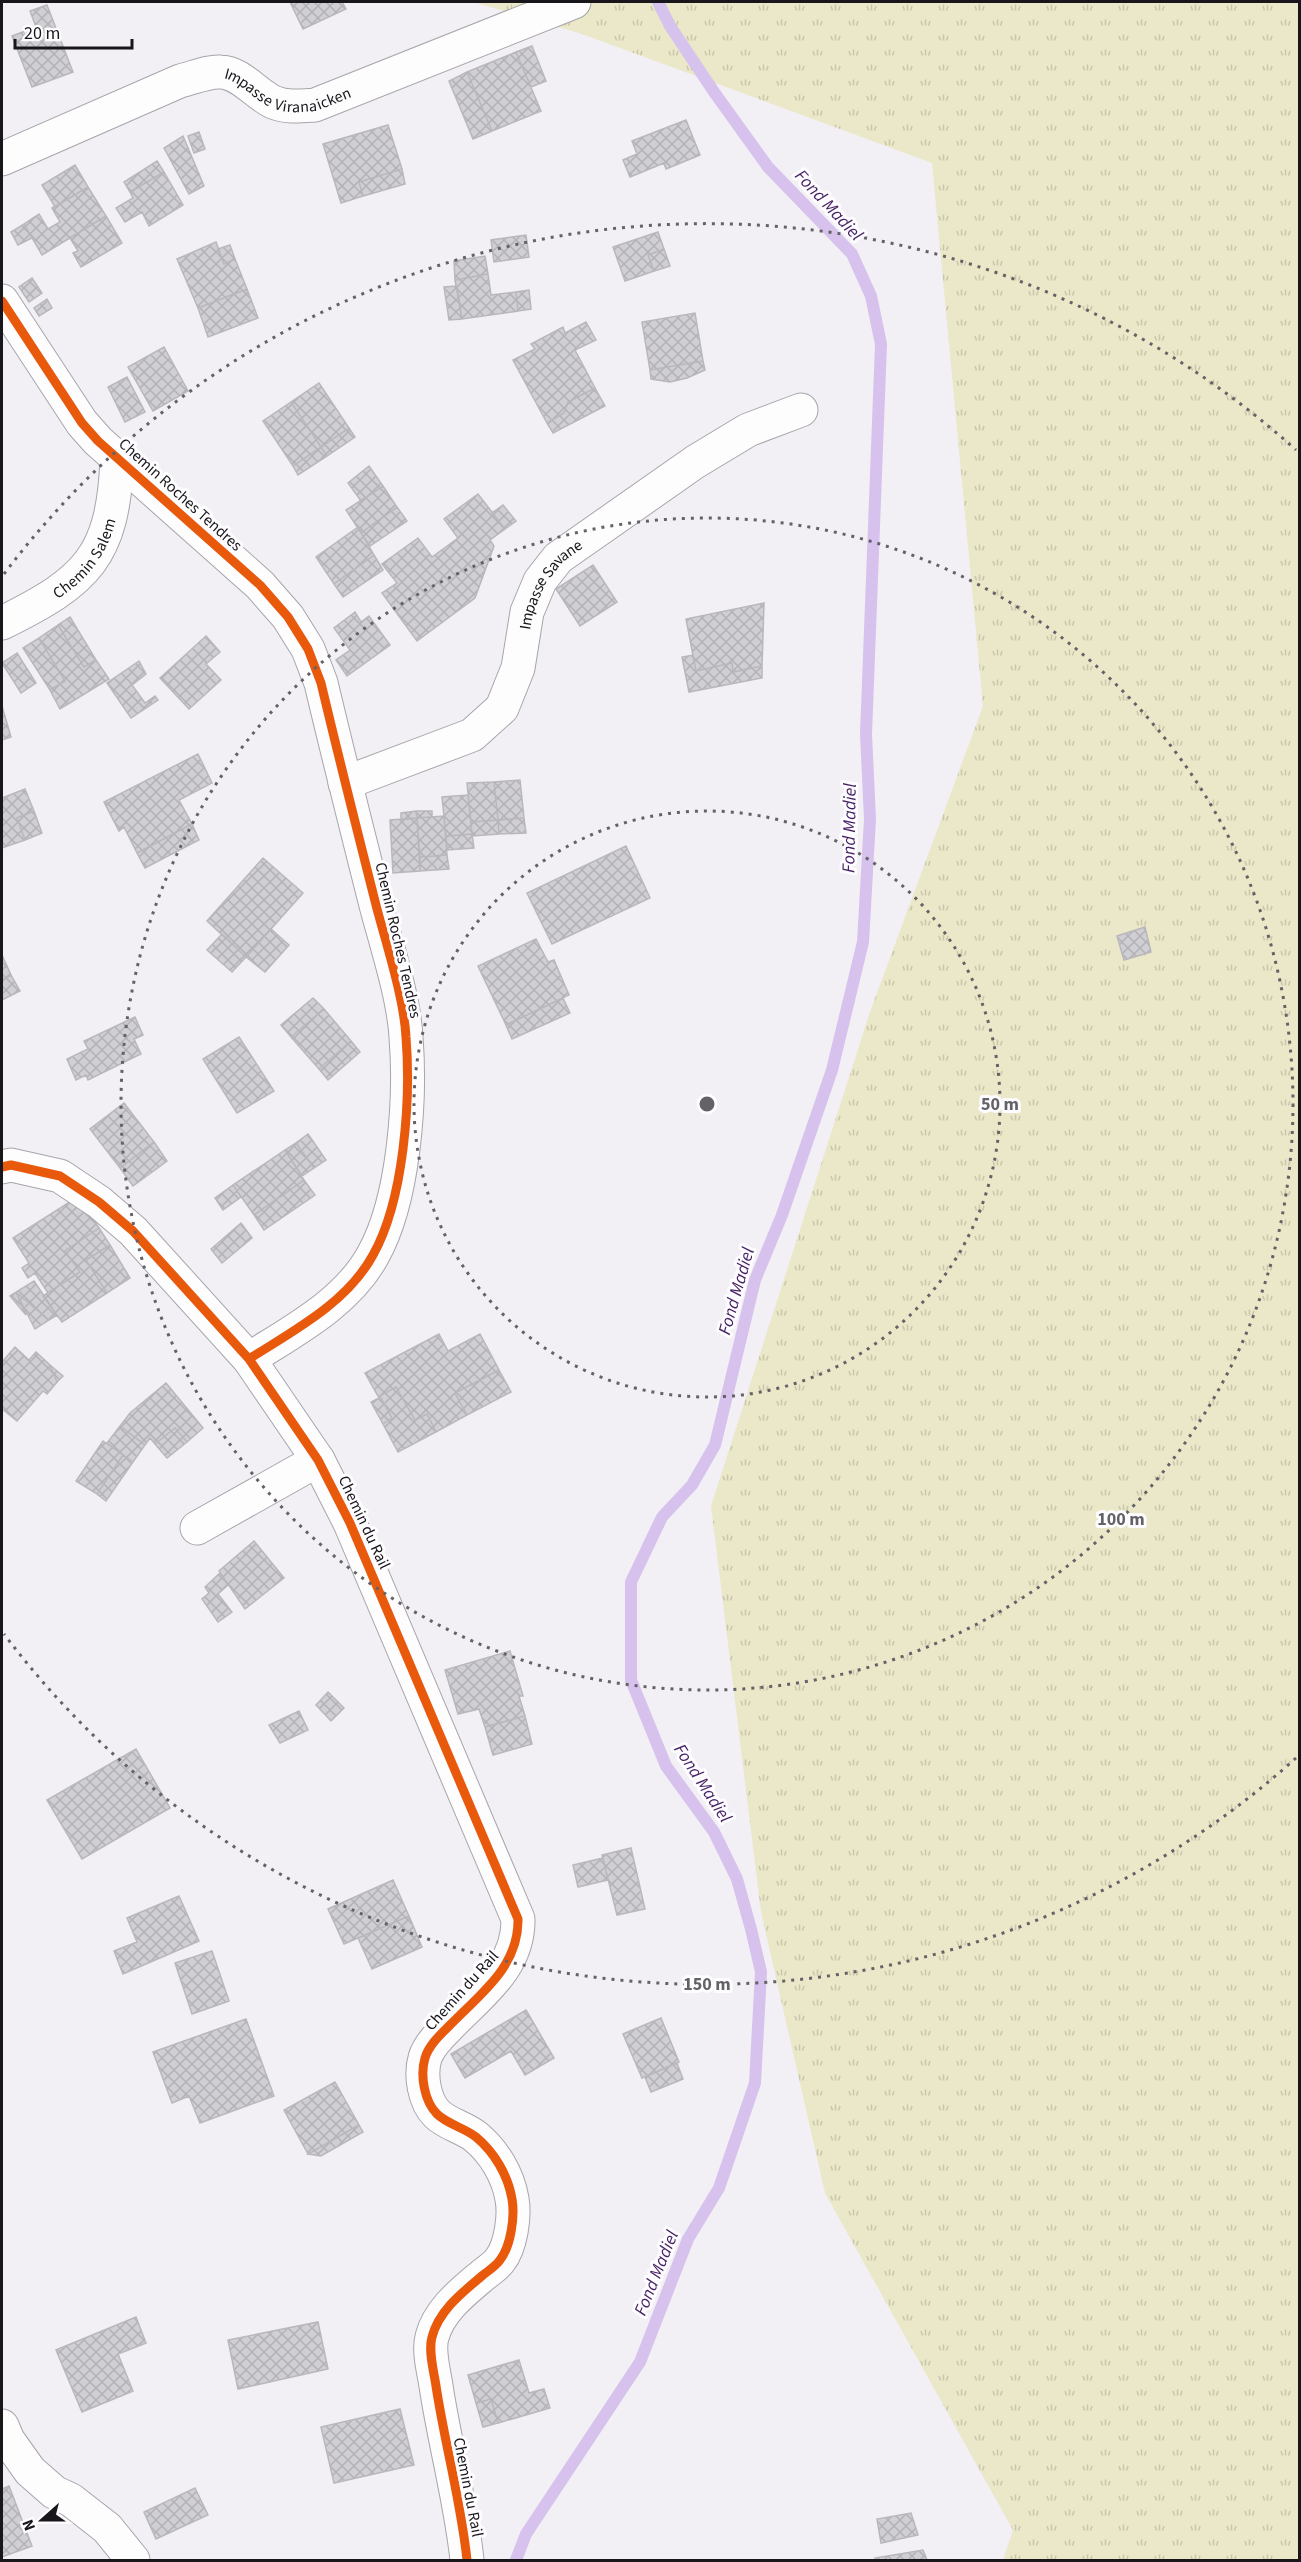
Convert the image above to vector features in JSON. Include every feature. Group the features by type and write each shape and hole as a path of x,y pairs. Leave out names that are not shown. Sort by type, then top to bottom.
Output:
{"street":[{"name":"Impasse Viranaicken","path":"2,159 180,81 209,73 222,72 236,76 275,103 290,106 315,105 574,2"},
{"name":"Chemin Roches Tendres","path":"2,301 82,423 117,459 260,585 288,617 308,649 321,683 389,955 406,1036 405,1114 398,1189 373,1256 345,1290 314,1318 249,1359"},
{"name":"Impasse Savane","path":"345,783 472,735 502,708 518,668 527,612 540,581 558,558 695,462 748,430 801,410"},
{"name":"Chemin Salem","path":"2,623 45,601 80,574 96,556 116,492 117,459"},
{"path":"2,1167 11,1165 60,1176 99,1202 133,1231 249,1359"},
{"name":"Chemin du Rail","path":"249,1359 318,1460 350,1523 518,1919 518,1938 512,1956 501,1972 434,2042 425,2058 422,2078 427,2097 437,2114 474,2136 490,2150 500,2166 512,2199 511,2231 501,2260 456,2299 438,2320 431,2339 443,2431 464,2522 467,2560"},
{"path":"197,1528 318,1460"},
{"path":"2,2426 8,2440 30,2471 54,2492 71,2500 107,2528 133,2560"}],"green space":[{"path":"473,2 1299,2 1299,2560 1003,2560 1013,2530 825,2193 761,1912 711,1506 870,1012 983,706 932,163 582,34"}],"building":[{"path":"290,2 342,2 346,9 303,29"},
{"path":"47,5 73,72 32,87 12,36 36,27 30,11"},
{"path":"532,46 546,81 531,87 516,52"},
{"path":"516,52 541,111 492,131 467,72"},
{"path":"467,72 492,131 473,139 449,81"},
{"path":"686,120 700,155 666,169 664,163 630,177 623,160 637,154 632,141"},
{"path":"388,125 402,169 359,182 363,196 341,203 323,144"},
{"path":"199,132 205,149 194,153 188,136"},
{"path":"183,136 204,186 189,194 164,148"},
{"path":"157,161 164,172 130,192 124,182"},
{"path":"75,165 88,187 55,207 42,185"},
{"path":"402,169 405,184 363,196 359,182"},
{"path":"164,172 183,205 149,226 142,212 125,222 116,208 133,198 130,192"},
{"path":"88,187 106,216 42,255 24,224 39,214 48,229 60,222 52,208"},
{"path":"106,216 122,243 81,267 73,253 78,251 70,238"},
{"path":"24,224 32,238 18,245 11,232"},
{"path":"658,232 664,249 648,255 654,271 625,281 613,247"},
{"path":"526,235 529,257 494,262 491,240"},
{"path":"216,242 224,264 235,259 247,289 198,308 177,259"},
{"path":"230,245 235,259 224,264 218,249"},
{"path":"664,249 670,266 654,271 648,255"},
{"path":"485,256 488,274 455,280 454,261"},
{"path":"488,274 491,295 516,292 518,311 462,319 455,280"},
{"path":"32,278 42,293 29,302 19,287"},
{"path":"457,286 462,319 449,320 444,287"},
{"path":"247,289 258,318 208,337 198,308"},
{"path":"529,290 531,309 518,311 516,292"},
{"path":"47,299 52,308 39,316 34,308"},
{"path":"695,313 703,361 650,370 642,322"},
{"path":"586,322 596,340 575,350 595,388 568,402 564,413 547,423 513,360 535,349 531,344 563,327 565,333"},
{"path":"164,347 188,391 153,411 128,367"},
{"path":"703,361 705,370 687,378 670,382 651,379 650,370"},
{"path":"127,377 145,412 125,422 108,387"},
{"path":"319,383 349,428 321,447 291,402"},
{"path":"595,388 605,406 553,433 547,423 564,413 568,402"},
{"path":"291,402 321,447 293,466 263,421"},
{"path":"349,428 355,437 327,456 321,447"},
{"path":"321,447 327,456 298,475 293,466"},
{"path":"369,466 383,486 361,501 348,483"},
{"path":"383,486 397,507 361,533 346,510"},
{"path":"478,494 505,529 490,540 494,546 475,598 417,641 382,593 397,583 382,564 418,538 432,557 458,538 444,519"},
{"path":"503,505 516,521 505,529 492,513"},
{"path":"397,507 407,521 370,546 361,533"},
{"path":"358,527 374,555 334,584 316,557"},
{"path":"374,555 383,570 343,597 334,584"},
{"path":"593,565 617,602 580,626 556,589"},
{"path":"764,603 762,666 733,672 732,663 696,671 686,619"},
{"path":"355,612 361,622 369,616 390,645 347,676 336,660 350,650 334,628"},
{"path":"70,617 96,660 84,667 58,625"},
{"path":"58,625 84,667 96,660 109,679 60,709 50,690 65,681 39,638"},
{"path":"206,636 220,652 206,664 221,680 189,709 160,678"},
{"path":"39,638 65,681 50,690 23,648"},
{"path":"17,653 36,683 21,693 2,663"},
{"path":"693,655 696,671 732,663 733,672 762,666 762,678 689,692 682,657"},
{"path":"139,661 146,674 132,685 145,703 155,696 158,700 131,718 107,683"},
{"path":"2,706 11,737 2,740"},
{"path":"198,754 212,783 179,800 192,824 137,853 124,827 119,831 104,802"},
{"path":"520,780 524,818 498,820 494,782"},
{"path":"494,782 498,820 471,822 467,783"},
{"path":"25,789 34,811 17,818 25,840 2,848 2,798"},
{"path":"468,795 472,834 446,836 442,797"},
{"path":"34,811 42,833 25,840 17,818"},
{"path":"416,811 432,811 432,817 417,818"},
{"path":"416,811 417,818 401,820 401,813"},
{"path":"444,816 447,855 420,857 417,818"},
{"path":"417,818 420,871 393,873 390,820"},
{"path":"524,818 526,833 499,834 498,820"},
{"path":"498,820 499,834 472,836 471,822"},
{"path":"192,824 199,840 145,868 137,853"},
{"path":"472,834 474,848 447,850 446,836"},
{"path":"626,846 650,898 552,944 527,893"},
{"path":"447,855 449,869 420,871 420,857"},
{"path":"263,858 303,893 246,957 207,921"},
{"path":"1145,927 1151,952 1124,960 1117,936"},
{"path":"271,929 289,945 265,972 246,957"},
{"path":"222,934 246,957 232,972 207,950"},
{"path":"536,939 548,962 554,960 569,995 506,1025 478,966"},
{"path":"2,955 11,975 2,980"},
{"path":"11,975 20,991 2,1000 2,980"},
{"path":"313,998 324,1009 291,1037 281,1025"},
{"path":"563,998 570,1013 512,1039 506,1025"},
{"path":"324,1009 351,1041 319,1069 291,1037"},
{"path":"135,1017 143,1035 134,1039 141,1054 88,1080 86,1075 76,1080 67,1059 88,1049 84,1041"},
{"path":"239,1037 274,1091 237,1113 203,1059"},
{"path":"351,1041 360,1052 328,1080 319,1069"},
{"path":"124,1103 154,1142 120,1168 90,1129"},
{"path":"308,1134 326,1160 314,1168 296,1143"},
{"path":"154,1142 167,1161 133,1186 120,1168"},
{"path":"296,1143 314,1168 302,1176 285,1150"},
{"path":"285,1150 304,1180 254,1215 233,1185"},
{"path":"304,1180 315,1195 264,1230 254,1215"},
{"path":"233,1185 241,1197 223,1210 215,1198"},
{"path":"79,1196 99,1228 65,1251 80,1272 48,1293 35,1273 28,1278 22,1268 29,1263 13,1238"},
{"path":"241,1223 252,1238 222,1263 211,1249"},
{"path":"99,1228 110,1245 86,1260 107,1293 62,1322 43,1296 80,1272 65,1251"},
{"path":"110,1245 130,1278 107,1293 86,1260"},
{"path":"34,1281 57,1315 49,1320 16,1292"},
{"path":"16,1292 26,1315 10,1296"},
{"path":"16,1292 49,1320 35,1329"},
{"path":"439,1334 448,1351 480,1334 499,1370 455,1393 467,1415 436,1432 427,1414 415,1420 396,1387 380,1396 392,1418 383,1424 371,1402 379,1398 365,1373"},
{"path":"15,1347 29,1360 36,1352 50,1365 57,1382 47,1394 43,1391 17,1421 2,1409 2,1362"},
{"path":"50,1365 63,1376 57,1382"},
{"path":"499,1370 511,1392 467,1415 455,1393"},
{"path":"166,1383 203,1428 187,1442 175,1428 155,1444 150,1438 145,1445 120,1426 130,1413"},
{"path":"396,1387 415,1420 427,1414 436,1432 398,1452 383,1424 392,1418 380,1396"},
{"path":"120,1426 145,1445 133,1462 107,1443"},
{"path":"175,1428 187,1442 167,1458 155,1444"},
{"path":"103,1441 123,1455 97,1494 76,1481"},
{"path":"123,1455 133,1462 106,1501 97,1494"},
{"path":"254,1541 284,1578 245,1609 219,1571"},
{"path":"220,1573 228,1585 218,1594 232,1612 218,1622 202,1599 209,1593 205,1587"},
{"path":"510,1651 523,1696 519,1696 525,1716 485,1727 479,1709 458,1714 445,1670"},
{"path":"328,1692 344,1708 331,1721 316,1705"},
{"path":"299,1711 308,1730 280,1743 269,1725"},
{"path":"525,1716 532,1744 493,1755 485,1727"},
{"path":"136,1749 170,1808 82,1859 47,1800"},
{"path":"631,1848 645,1909 617,1915 602,1855"},
{"path":"603,1858 608,1880 578,1887 573,1865"},
{"path":"393,1880 409,1916 344,1944 328,1909"},
{"path":"179,1896 199,1941 123,1974 114,1951 137,1942 127,1918"},
{"path":"409,1916 422,1947 372,1969 358,1938"},
{"path":"212,1951 229,2001 192,2014 175,1963"},
{"path":"526,2010 554,2058 525,2075 511,2051 465,2078 451,2054"},
{"path":"661,2018 679,2062 642,2078 623,2034"},
{"path":"246,2019 274,2096 200,2123 189,2096 172,2103 153,2052"},
{"path":"677,2063 683,2079 651,2092 645,2077"},
{"path":"335,2082 359,2125 308,2154 284,2110"},
{"path":"359,2125 363,2132 321,2156 308,2154"},
{"path":"136,2317 146,2343 118,2354 133,2391 82,2412 56,2350"},
{"path":"318,2322 328,2369 238,2389 228,2340"},
{"path":"519,2360 529,2393 544,2389 550,2408 498,2423 491,2399 476,2403 468,2375"},
{"path":"491,2399 498,2423 483,2427 476,2403"},
{"path":"400,2409 414,2465 334,2483 321,2427"},
{"path":"9,2486 32,2546 2,2557 2,2489"},
{"path":"195,2488 208,2515 156,2539 144,2512"},
{"path":"911,2513 918,2535 881,2543 877,2519"},
{"path":"923,2550 927,2560 876,2560 875,2558"}],"waterway":[{"name":"Fond Madiel","path":"516,2560 526,2534 640,2362 688,2239 719,2188 755,2083 761,1972 751,1929 737,1879 714,1832 666,1766 631,1680 631,1582 662,1517 692,1485 715,1445 755,1280 782,1215 832,1070 863,942 870,819 866,734 881,344 871,296 852,254 768,167 714,92 670,26 658,2"}],"cycle path":[{"path":"2,301 82,423 98,441 260,585 288,617 308,649 321,683 399,990 406,1037 406,1119 398,1178 384,1232 373,1255 349,1288 318,1314 249,1359"},
{"path":"2,1167 11,1165 60,1176 99,1202 133,1231 249,1359 318,1460 350,1523 518,1919 517,1936 505,1966 485,1991 432,2045 425,2058 423,2072 424,2088 433,2109 446,2121 476,2137 489,2150 504,2173 513,2206 511,2231 504,2254 446,2310 435,2327 431,2343 433,2368 467,2560"}]}
